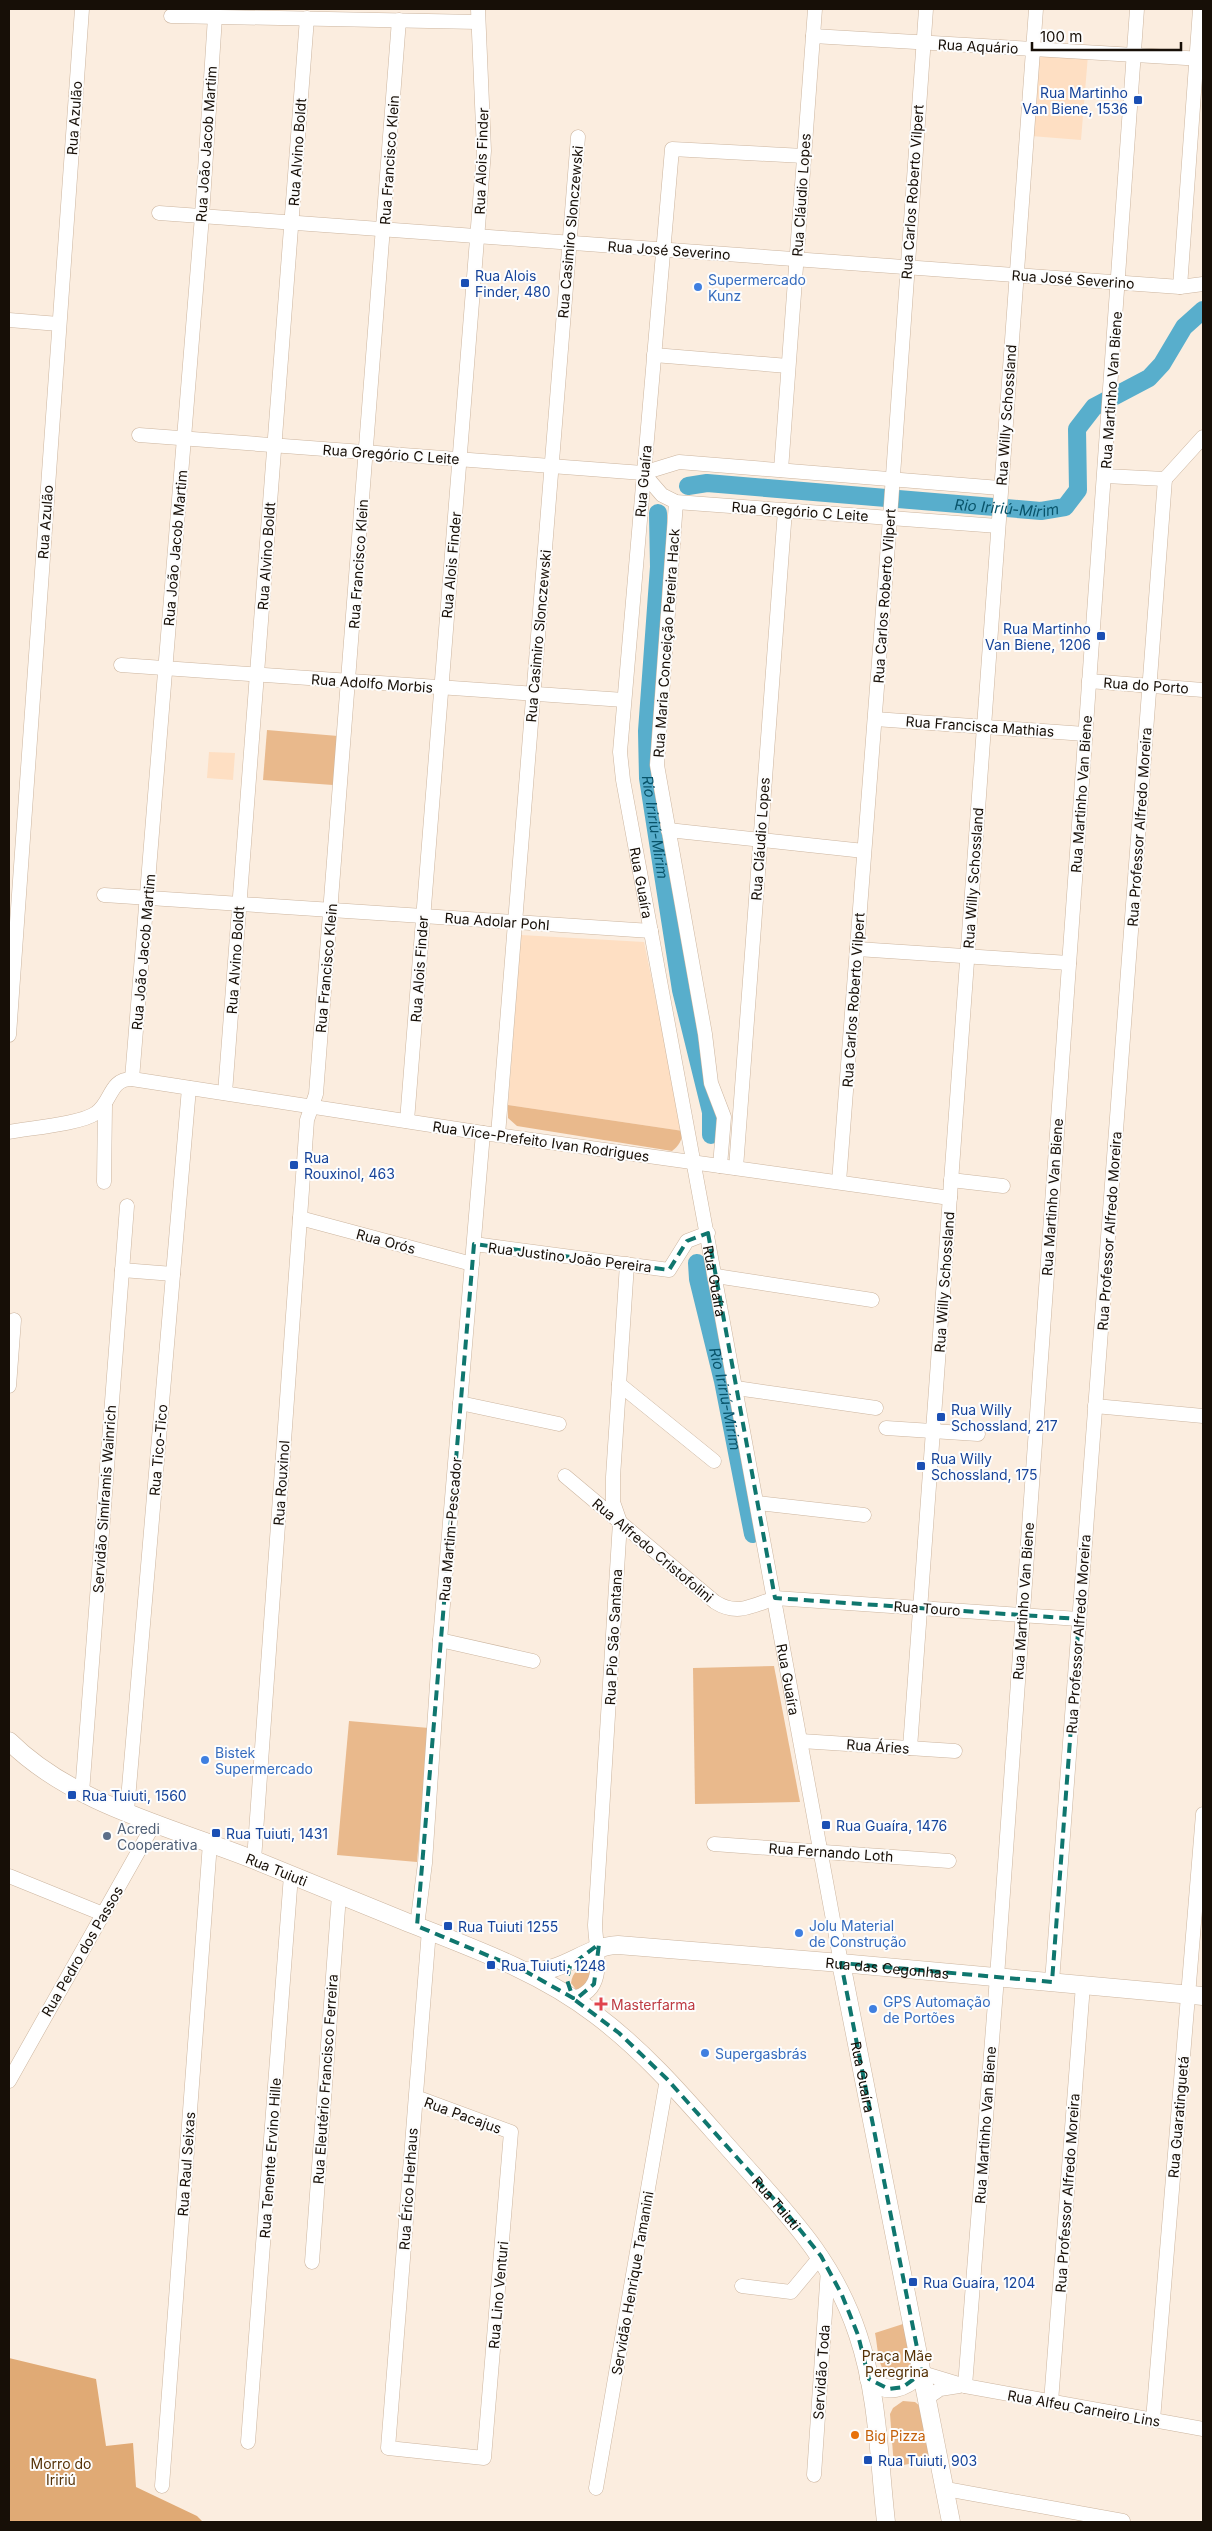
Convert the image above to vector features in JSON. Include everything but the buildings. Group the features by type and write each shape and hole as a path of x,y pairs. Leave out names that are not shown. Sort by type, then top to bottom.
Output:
{"main road":[{"name":"Rua Tuiuti","path":"9,1741 40,1767 82,1793 254,1860 525,1971 573,1998 619,2033 667,2079 789,2216 825,2262 856,2328 869,2379 875,2416 886,2522"},
{"name":"Rua das Cegonhas","path":"574,1960 598,1948 618,1946 841,1963 1196,1996"},
{"name":"Rua Tuiuti","path":"525,1971 546,1971 574,1960"},
{"path":"573,1998 567,1980 574,1960"},
{"name":"Rua Guaíra","path":"841,1963 946,2489 950,2522"},
{"path":"869,2379 881,2387 896,2389 910,2383 922,2373"},
{"path":"875,2416 886,2402 894,2398 902,2396 927,2398"}],"street":[{"name":"Rua Azulão","path":"9,1035 82,9"},
{"name":"Rua Cláudio Lopes","path":"781,470 815,9"},
{"name":"Rua Carlos Roberto Vilpert","path":"839,1182 926,9"},
{"name":"Rua Willy Schossland","path":"910,1748 1036,9"},
{"name":"Rua Martinho Van Biene","path":"964,2386 997,1977 1137,9"},
{"path":"1180,287 1200,59 1200,9"},
{"path":"171,16 399,20 478,15"},
{"name":"Rua Alois Finder","path":"407,1121 484,132 478,15"},
{"name":"Rua João Jacob Martim","path":"132,1079 202,216 215,17"},
{"name":"Rua Alvino Boldt","path":"225,1094 308,18"},
{"name":"Rua Francisco Klein","path":"313,1107 316,1094 331,910 399,20"},
{"name":"Rua Aquário","path":"813,36 1200,59"},
{"name":"Rua Casimiro Slonczewski","path":"498,1135 578,137"},
{"name":"Rua Guaíra","path":"804,156 672,148 620,752 621,769 758,1503 841,1963"},
{"name":"Rua José Severino","path":"159,213 1118,283 1180,287 1203,284"},
{"path":"9,320 59,324"},
{"path":"654,355 788,366"},
{"name":"Rua Gregório C Leite","path":"139,435 644,473 679,462 781,470 892,483 1000,492"},
{"path":"1105,476 1166,479 1203,437"},
{"path":"644,473 662,495 676,502"},
{"name":"Rua Professor Alfredo Moreira","path":"1052,1982 1166,479"},
{"name":"Rua Gregório C Leite","path":"676,502 785,510 890,512 998,520"},
{"name":"Rua Maria Conceição Pereira Hack","path":"676,502 657,765 705,1034 711,1083 724,1117 720,1166"},
{"name":"Rua Cláudio Lopes","path":"736,1168 785,510"},
{"name":"Rua Adolfo Morbis","path":"121,666 624,700"},
{"name":"Rua do Porto","path":"1089,681 1203,690"},
{"name":"Rua Francisca Mathias","path":"874,719 1086,734"},
{"path":"668,830 864,851"},
{"name":"Rua Adolar Pohl","path":"104,895 651,931"},
{"path":"857,949 1069,963"},
{"path":"104,1182 105,1105 114,1085 126,1079 132,1079"},
{"name":"Rua Vice-Prefeito Ivan Rodrigues","path":"132,1079 483,1133 950,1198"},
{"name":"Rua Tico-Tico","path":"127,1811 189,1088"},
{"path":"9,1132 88,1117 105,1105"},
{"name":"Rua Rouxinol","path":"254,1860 307,1120 313,1107"},
{"name":"Rua Martim-Pescador","path":"423,1928 425,1863 440,1640 483,1133"},
{"path":"951,1180 1003,1186"},
{"name":"Servidão Simíramis Wainrich","path":"82,1793 127,1206"},
{"name":"Rua Orós","path":"300,1218 472,1264"},
{"name":"Rua Justino João Pereira","path":"474,1244 669,1270 687,1241 708,1233"},
{"name":"Rua Pio São Santana","path":"573,1998 586,1994 594,1984 598,1968 595,1925 620,1522 613,1502 613,1490 627,1264"},
{"path":"122,1270 173,1274"},
{"path":"716,1276 872,1300"},
{"path":"9,1386 14,1320"},
{"path":"619,1384 714,1461"},
{"path":"736,1388 876,1408"},
{"path":"460,1403 559,1424"},
{"path":"1095,1406 1203,1416"},
{"path":"886,1428 978,1434"},
{"name":"Rua Alfredo Cristofolini","path":"565,1476 723,1607 739,1610 775,1598"},
{"path":"758,1503 864,1515"},
{"name":"Rua Touro","path":"775,1598 1079,1620"},
{"path":"440,1640 533,1661"},
{"name":"Rua Áries","path":"801,1741 955,1751"},
{"name":"Rua Guaratinguetá","path":"1154,2420 1196,1996 1203,1814"},
{"name":"Rua Pedro dos Passos","path":"9,2080 155,1822"},
{"name":"Rua Raul Seixas","path":"162,2486 210,1843"},
{"name":"Rua Fernando Loth","path":"714,1844 949,1861"},
{"name":"Rua Tenente Ervino Hille","path":"248,2442 291,1875"},
{"path":"9,1876 103,1914"},
{"name":"Rua Eleutério Francisco Ferreira","path":"312,2262 339,1895"},
{"name":"Rua Érico Herhaus","path":"423,1928 416,2097 388,2448 484,2458"},
{"name":"Rua Professor Alfredo Moreira","path":"1051,2402 1084,1985"},
{"name":"Servidão Henrique Tamanini","path":"596,2488 667,2079"},
{"name":"Rua Pacajus","path":"416,2097 511,2132"},
{"name":"Rua Lino Venturi","path":"484,2458 511,2132"},
{"path":"742,2286 791,2292 825,2262"},
{"name":"Servidão Toda","path":"814,2475 825,2262"},
{"name":"Rua Alfeu Carneiro Lins","path":"922,2373 964,2386 1203,2429"},
{"name":"Rua Alfeu Carneiro Lins","path":"927,2398 946,2387 964,2386"},
{"path":"946,2489 1123,2521"}],"highlighted area":[{"path":"708,1233 775,1598 1079,1619 1052,1982 841,1963 922,2373 903,2387 889,2389 869,2379 858,2335 842,2295 821,2256 789,2216 667,2079 619,2033 575,2000 594,1984 599,1944 570,1966 567,1980 573,1998 525,1971 417,1926 474,1244 669,1270 687,1241"}],"shaded area":[{"path":"1037,52 1088,55 1081,140 1031,136"},
{"path":"209,752 235,753 233,780 207,778"},
{"path":"521,935 644,942 683,1131 508,1105"}],"green space":[{"path":"267,730 338,736 333,785 263,780"},
{"path":"508,1105 683,1131 683,1134 678,1145 672,1151 517,1126 508,1118"},
{"path":"774,1666 800,1802 695,1804 693,1668"},
{"path":"349,1721 429,1728 417,1862 337,1855"},
{"path":"593,1966 588,1985 577,1991 571,1983 573,1975 581,1968"},
{"name":"Praça Mãe Peregrina","path":"903,2324 913,2369 910,2376 899,2382 887,2375 880,2363 875,2333"},
{"name":"Morro do Iririú","path":"9,2358 96,2379 106,2446 133,2443 136,2487 197,2516 203,2522 9,2522"},
{"path":"903,2401 915,2402 920,2406 933,2459 894,2467 890,2414 893,2408"}],"waterway":[{"name":"Rio Iririú-Mirim","path":"688,486 707,483 1041,511 1065,507 1078,490 1077,429 1094,407 1149,378 1162,364 1184,327 1203,310"},
{"name":"Rio Iririú-Mirim","path":"658,513 659,567 647,731 648,778 681,990 711,1112 711,1135"},
{"name":"Rio Iririú-Mirim","path":"697,1263 698,1279 723,1381 753,1534"}],"place":[{"name":"Rua Martinho Van Biene, 1536","path":"1138,100"},
{"name":"Rua Alois Finder, 480","path":"465,283"},
{"name":"Supermercado Kunz","path":"698,287"},
{"name":"Rua Martinho Van Biene, 1206","path":"1101,636"},
{"name":"Rua Rouxinol, 463","path":"294,1165"},
{"name":"Rua Willy Schossland, 217","path":"941,1417"},
{"name":"Rua Willy Schossland, 175","path":"921,1466"},
{"name":"Bistek Supermercado","path":"205,1760"},
{"name":"Rua Tuiuti, 1560","path":"72,1795"},
{"name":"Rua Guaíra, 1476","path":"826,1825"},
{"name":"Rua Tuiuti, 1431","path":"216,1833"},
{"name":"Acredi Cooperativa","path":"107,1836"},
{"name":"Rua Tuiuti 1255","path":"448,1926"},
{"name":"Jolu Material de Construção","path":"799,1933"},
{"name":"Rua Tuiuti, 1248","path":"491,1965"},
{"name":"Masterfarma","path":"601,2004"},
{"name":"GPS Automação de Portões","path":"873,2009"},
{"name":"Supergasbrás","path":"705,2053"},
{"name":"Rua Guaíra, 1204","path":"913,2282"},
{"name":"Big Pizza","path":"855,2435"},
{"name":"Rua Tuiuti, 903","path":"868,2460"}]}
